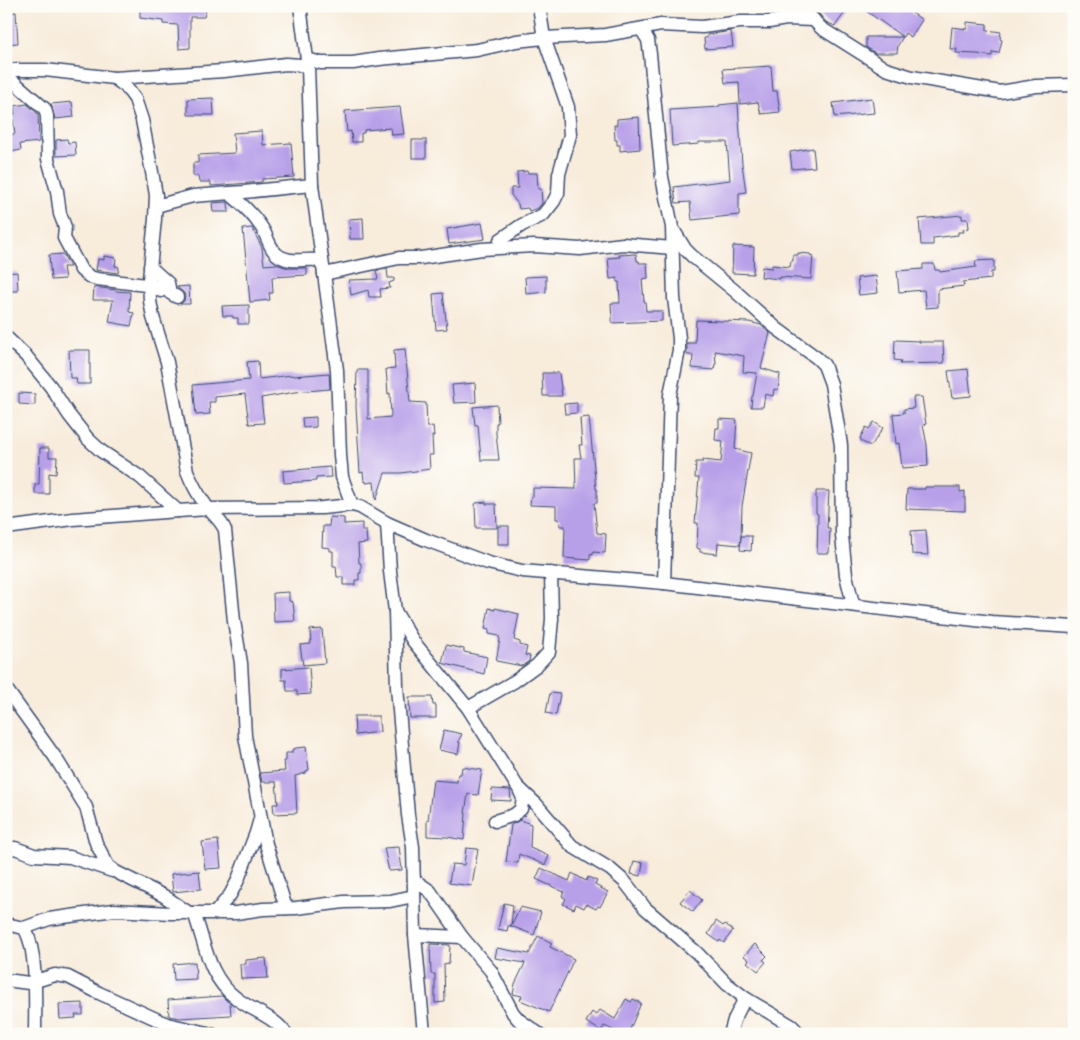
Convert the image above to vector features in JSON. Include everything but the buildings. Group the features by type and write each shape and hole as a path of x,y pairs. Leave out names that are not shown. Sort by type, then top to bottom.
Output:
{"street":[{"path":"300,6 308,63 312,185 337,370 341,470 352,505"},
{"path":"500,240 548,211 558,193 559,174 570,135 568,107 544,38 539,6"},
{"path":"787,6 809,15 821,28 886,69 912,78 1000,92 1036,86 1074,85"},
{"path":"6,70 50,70 114,78 224,71 286,64 353,63 471,51 516,41 605,35 674,24 702,27 786,19 814,20"},
{"path":"641,29 648,40 662,177 672,227 674,298 679,344 670,395 664,583"},
{"path":"6,75 45,109 47,116 48,158 58,191 60,214 65,227 64,238 81,270 97,280 149,285 169,293"},
{"path":"114,78 131,93 142,120 152,172 156,206 150,267 150,301 166,362 187,471 193,486 225,530 234,621 241,663 245,736 268,852 286,908"},
{"path":"156,206 186,197 312,185"},
{"path":"229,193 253,216 277,255 290,260 319,261 323,271"},
{"path":"672,227 685,249 692,256 776,328 817,358 824,366 831,384 841,444 842,536 846,575 853,604"},
{"path":"323,271 336,271 399,258 421,258 469,251 518,247 568,249 609,244 636,244 674,248"},
{"path":"150,267 168,283 169,293"},
{"path":"150,301 169,293"},
{"path":"6,337 26,356 51,387 69,415 88,439 101,451 140,477 178,510"},
{"path":"6,528 73,519 178,510 322,508 352,505 360,507 387,523 426,540 488,562 522,571 664,583 992,622 1074,627"},
{"path":"387,523 395,611 397,686 412,847 415,935 424,1034"},
{"path":"468,708 515,681 546,657 549,652 552,619 550,573"},
{"path":"395,611 413,641 468,708 523,798 521,809 514,815 495,820"},
{"path":"6,689 55,757 86,807 101,855 108,866 116,872"},
{"path":"517,786 542,810 572,846 610,869 625,882 644,908 708,964 727,984 788,1029 800,1034"},
{"path":"215,913 230,895 237,882 256,833 260,817"},
{"path":"6,849 15,848 34,855 70,857 116,872 164,896 192,913 209,962 229,992 237,999 273,1020 286,1034"},
{"path":"414,880 430,891 462,937 491,971 512,1013 539,1034"},
{"path":"6,924 24,928 49,919 114,910 236,913 263,908 286,908 344,902 390,901 414,896"},
{"path":"24,928 28,934 34,969 35,1034"},
{"path":"415,935 462,937"},
{"path":"6,980 22,983 55,975 68,977 182,1031 212,1034"},
{"path":"730,1034 734,1020 745,998"}]}
